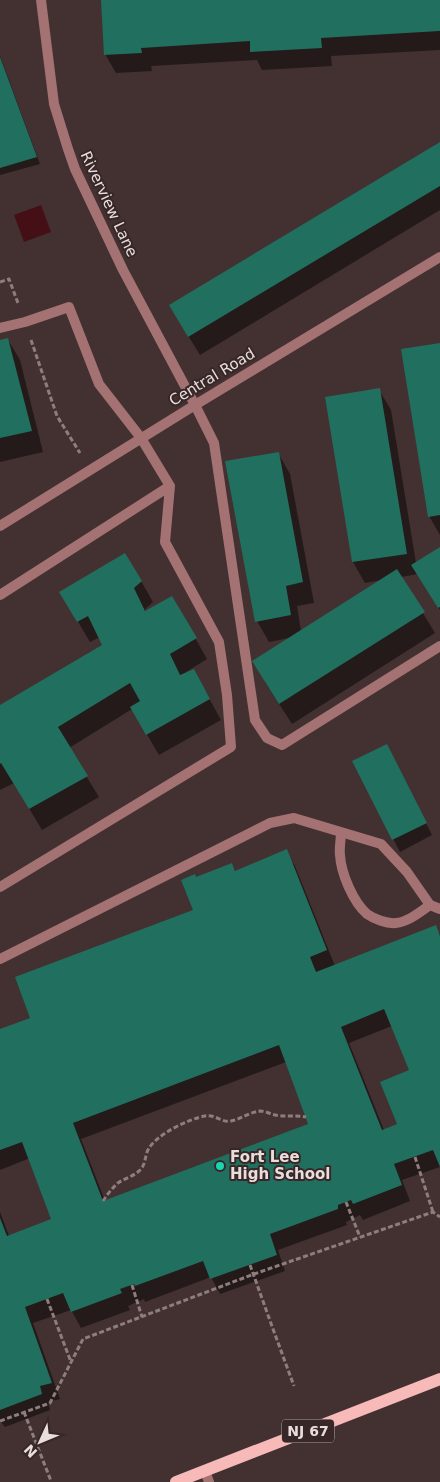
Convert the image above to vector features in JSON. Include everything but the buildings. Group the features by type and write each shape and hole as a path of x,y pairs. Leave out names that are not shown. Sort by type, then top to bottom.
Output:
{"main road":[{"name":"NJ 67","path":"176,1482 207,1476 440,1379"}],"street":[{"name":"Riverview Lane","path":"40,0 54,104 75,169 123,270 214,443 255,720 267,738 282,745 440,646"},
{"name":"Central Road","path":"0,526 440,256"},
{"path":"0,328 25,322 69,307 99,384 141,438 170,486 164,542 219,642 227,695 231,747 0,887"},
{"path":"0,595 170,486"},
{"path":"0,959 270,823 294,818 381,844 407,872 430,905 440,909"},
{"path":"341,832 340,856 345,878 356,900 368,914 384,922 397,923 413,916 430,905"}],"path":[{"path":"0,282 9,279 57,416 91,470"},
{"path":"103,1201 119,1182 141,1169 150,1147 154,1143 174,1128 192,1120 213,1116 225,1121 232,1121 263,1111 274,1115 306,1117"},
{"path":"415,1156 432,1212 440,1217"},
{"path":"346,1202 360,1237"},
{"path":"0,1422 50,1403 83,1339 254,1274 432,1212"},
{"path":"250,1265 294,1386"},
{"path":"132,1285 142,1317"},
{"path":"47,1299 71,1362"},
{"path":"24,1412 51,1481"}],"shaded area":[{"path":"41,205 51,232 24,242 14,215"}],"place":[{"name":"Fort Lee High School","path":"220,1166"}]}
